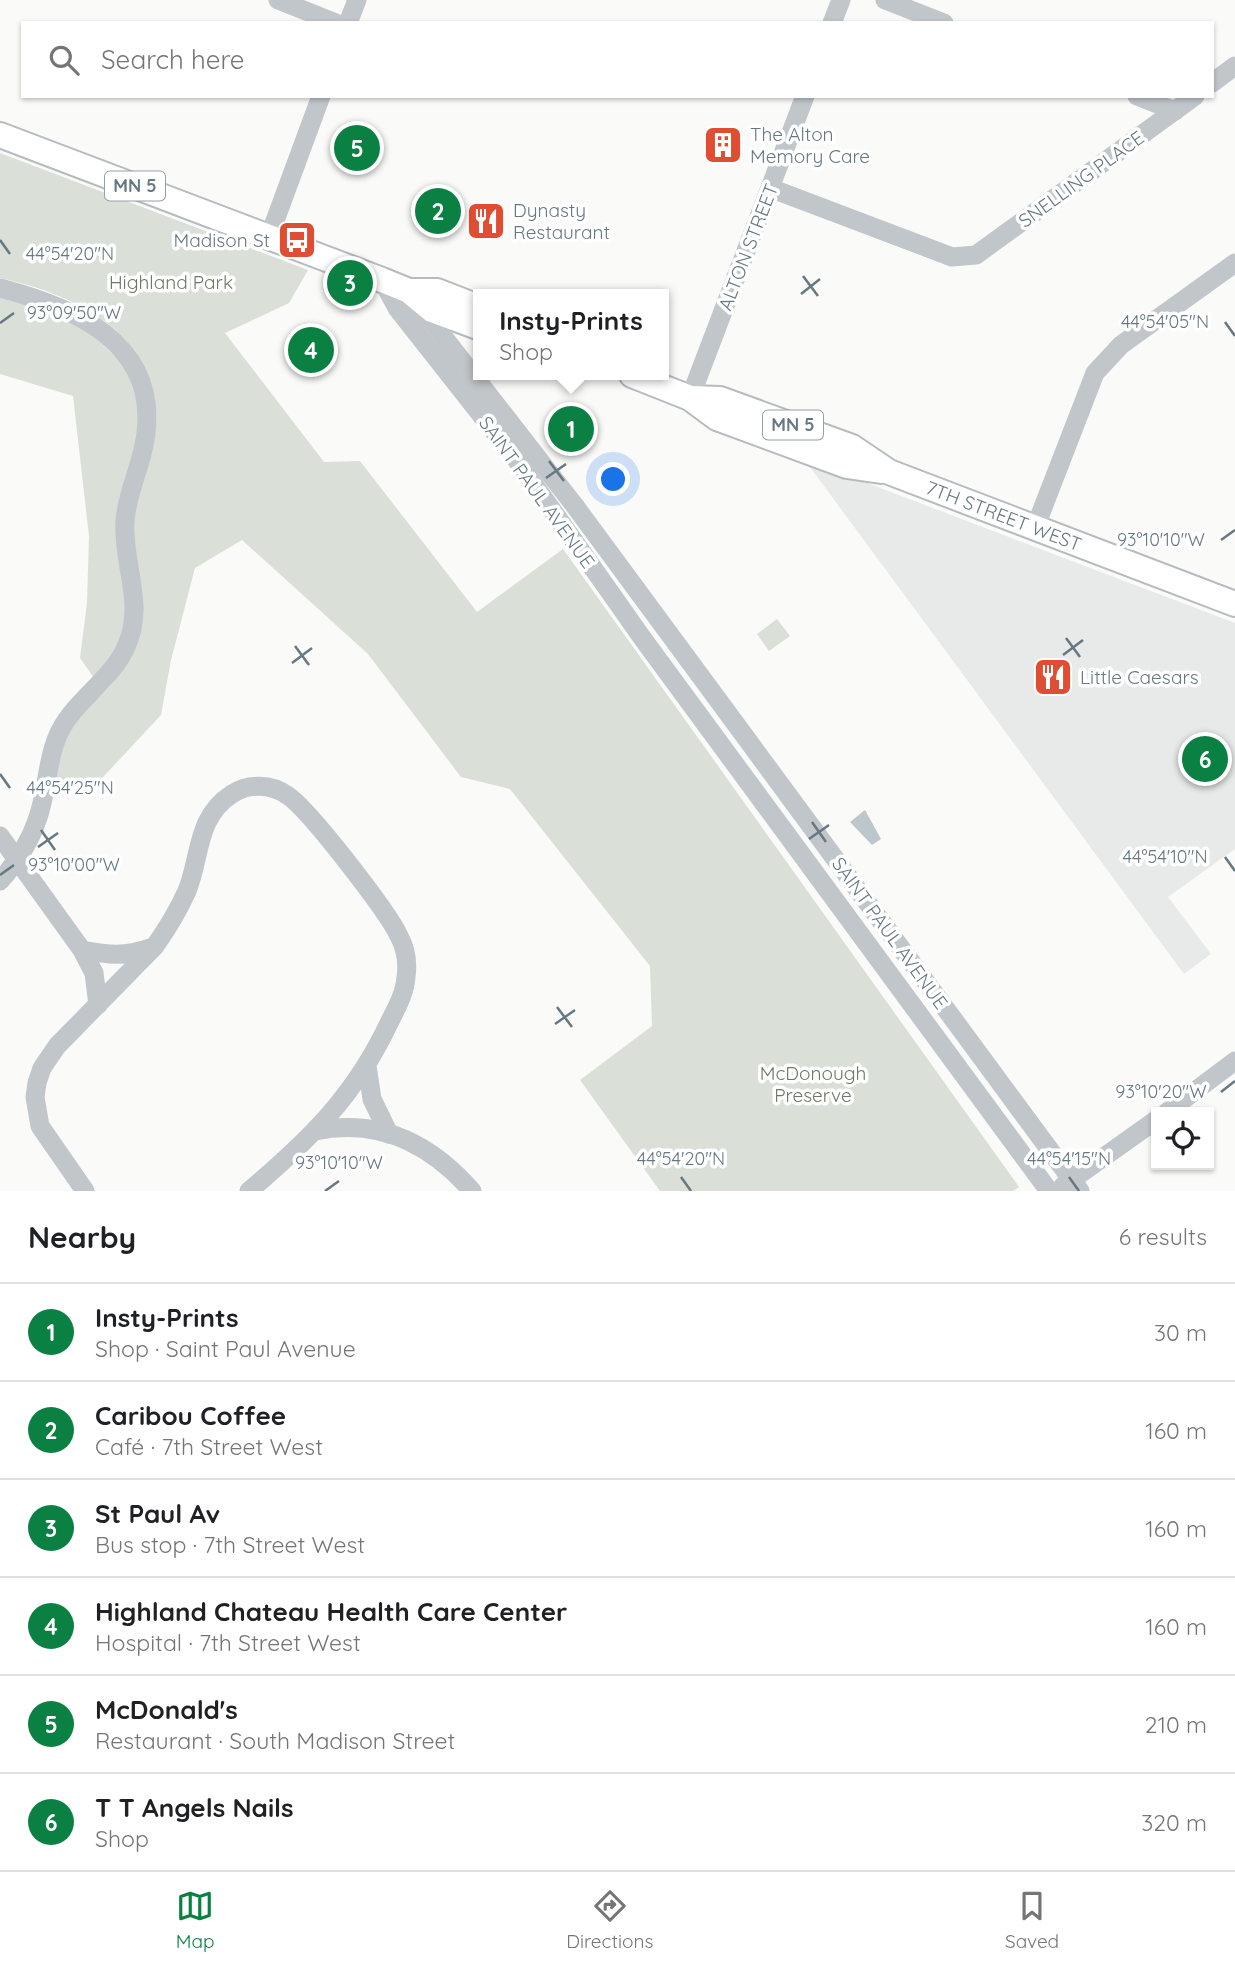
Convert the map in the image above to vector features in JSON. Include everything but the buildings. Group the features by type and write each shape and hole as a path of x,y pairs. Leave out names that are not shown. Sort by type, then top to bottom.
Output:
{"main road":[{"name":"MN 5","path":"0,135 382,280 409,291 432,310 473,325"},
{"name":"MN 5","path":"409,291 437,291 473,305"},
{"name":"7TH STREET WEST","path":"645,380 690,398 720,399 852,447 888,472 1235,604"}],"street":[{"path":"278,0 331,21"},
{"path":"349,21 357,0"},
{"path":"833,21 841,0"},
{"path":"885,0 939,21"},
{"path":"1214,82 1235,66"},
{"path":"269,237 320,98"},
{"name":"ALTON STREET","path":"690,398 804,98"},
{"path":"1143,98 1175,111"},
{"name":"SNELLING PLACE","path":"770,188 952,257 965,258 976,255 1192,98"},
{"path":"1035,528 1095,373 1121,345 1235,264"},
{"name":"SAINT PAUL AVENUE","path":"382,280 432,322 473,375"},
{"name":"SAINT PAUL AVENUE","path":"382,280 397,308 519,463 643,639 1049,1191"},
{"path":"0,288 57,305 106,333 136,369 147,408 146,437 125,522 125,553 135,605 132,630 117,663 83,698 56,738 37,822 0,881"},
{"name":"SAINT PAUL AVENUE","path":"477,380 575,506 1069,1187"},
{"path":"85,1191 40,1126 35,1097 37,1083 49,1055 155,946 187,890 205,821 234,792 262,785 286,794 304,810 395,928 405,951 407,965 402,995 367,1066 337,1108 248,1191"},
{"path":"0,836 82,950 94,973 98,1005"},
{"path":"82,950 129,955 155,946"},
{"path":"1174,1107 1235,1061"},
{"path":"367,1066 372,1099 389,1134"},
{"path":"1069,1187 1151,1124"},
{"path":"314,1132 345,1125 389,1134 441,1161 472,1191"}],"shaded area":[{"path":"804,459 1235,623 1235,849 1168,897 1211,954 1184,974"},
{"path":"865,810 881,839 872,845 850,822"}],"green space":[{"path":"0,153 308,270 289,303 225,333 324,462 360,461 477,612 563,549 1019,1187 1013,1191 660,1191 580,1080 652,1026 650,966 510,789 461,777 368,654 242,540 195,568 171,660 161,715 91,790 54,784 62,751 76,719 106,691 118,672 125,635 135,514 155,438 154,395 145,368 129,344 109,324 57,295 0,278"},
{"path":"0,295 84,327 125,366 140,408 128,613 120,645 94,678 80,658 87,603 89,536 73,396 0,374"},
{"path":"777,619 790,636 769,651 757,634"}],"place":[{"name":"The Alton Memory Care","path":"723,145"},
{"name":"McDonald's","path":"357,148"},
{"name":"Caribou Coffee","path":"438,211"},
{"name":"Dynasty Restaurant","path":"486,221"},
{"name":"Madison St","path":"297,240"},
{"name":"St Paul Av","path":"350,283"},
{"name":"Highland Chateau Health Care Center","path":"311,350"},
{"name":"Insty-Prints","path":"571,429"},
{"name":"Little Caesars","path":"1053,677"},
{"name":"T T Angels Nails","path":"1205,759"}],"park label":[{"name":"Highland Park","path":"171,282"},
{"name":"McDonough Preserve","path":"813,1084"}]}
